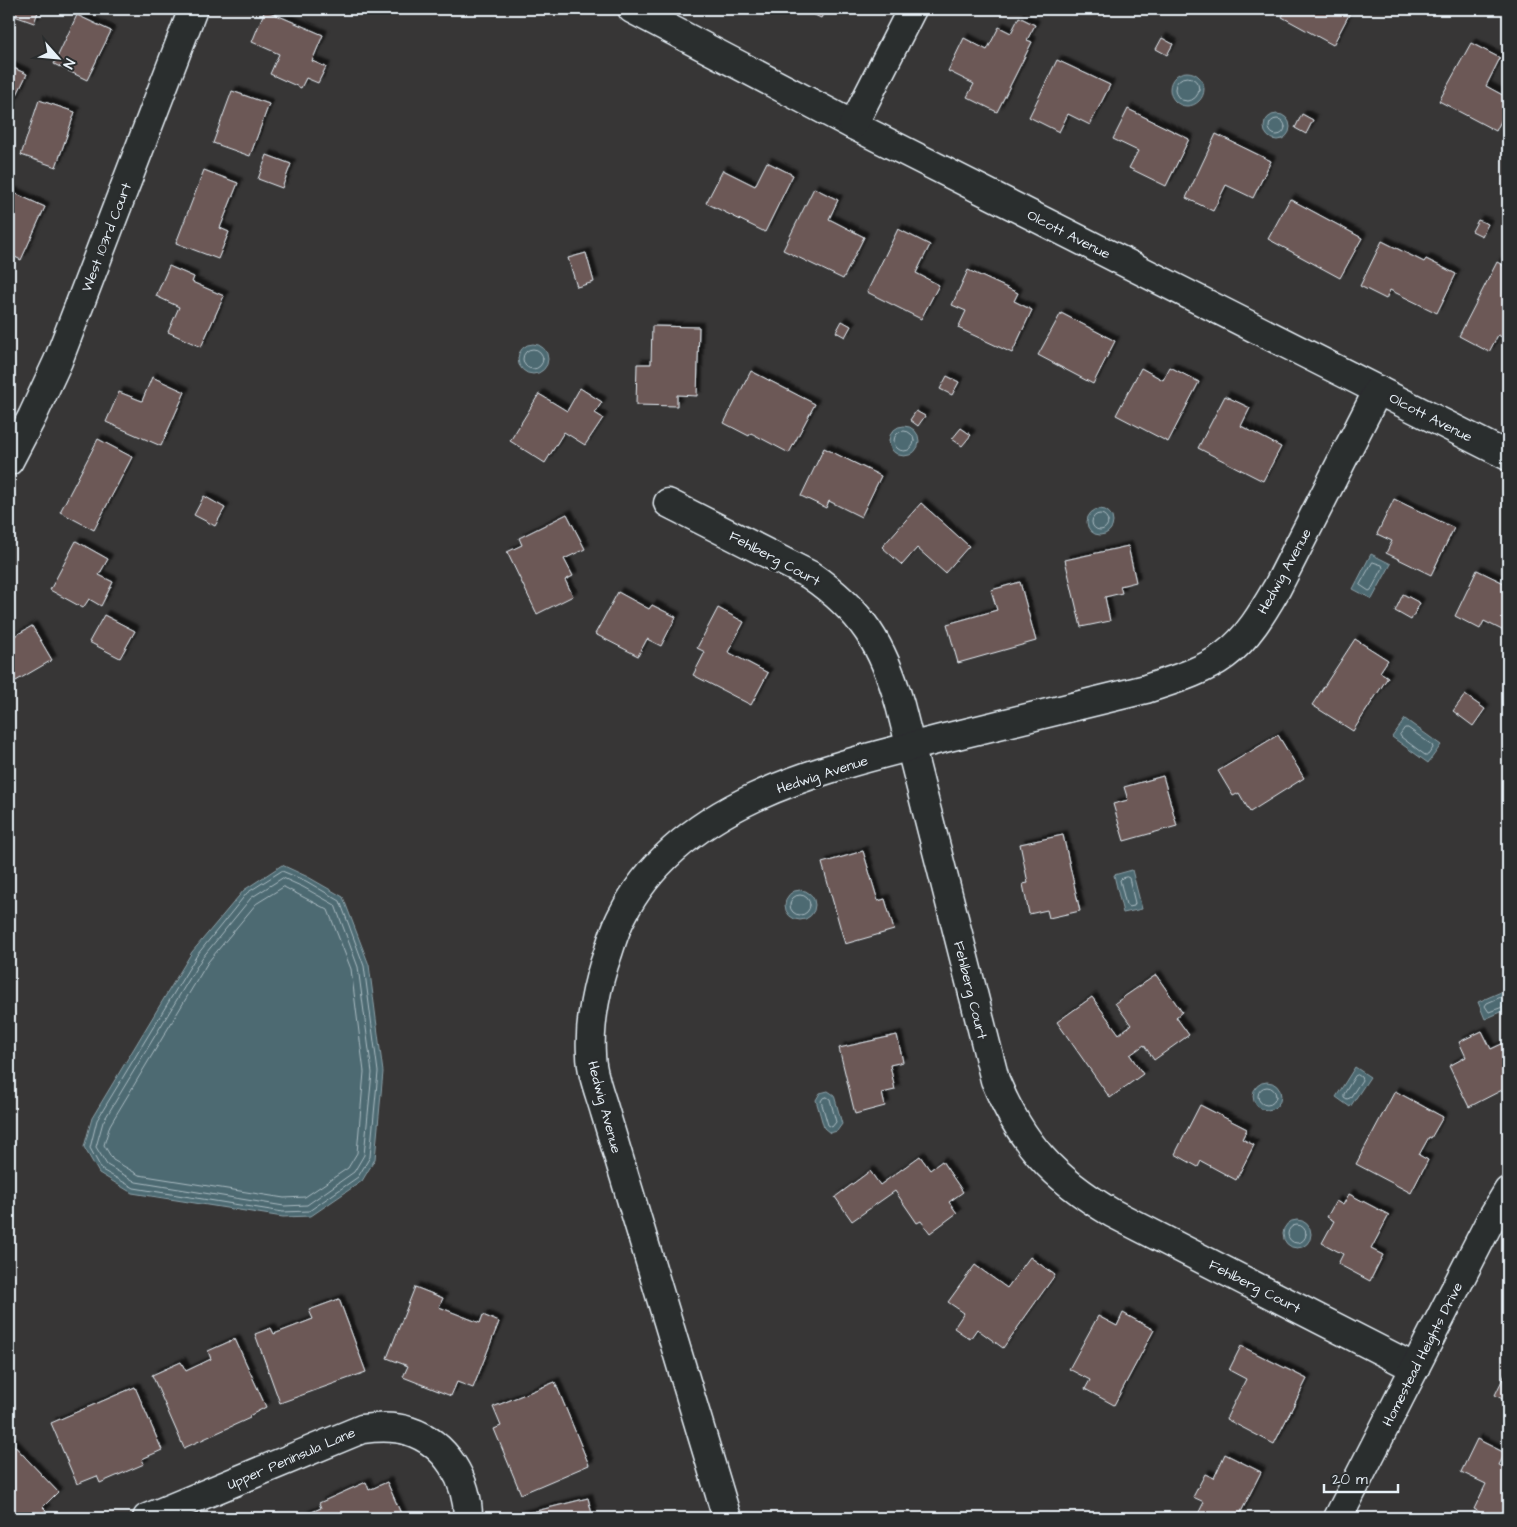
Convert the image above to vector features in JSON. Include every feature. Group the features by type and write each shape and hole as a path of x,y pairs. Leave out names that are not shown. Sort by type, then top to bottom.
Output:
{"street":[{"name":"West 103rd Court","path":"9,461 58,361 193,9"},
{"name":"Olcott Avenue","path":"632,9 853,125 1508,456"},
{"path":"853,125 912,9"},
{"name":"Hedwig Avenue","path":"727,1518 597,1086 590,1056 591,1030 598,988 612,939 622,916 644,880 698,830 743,804 789,782 814,773 909,747 1146,689 1195,672 1225,655 1245,636 1262,614 1278,588 1378,390"},
{"name":"Fehlberg Court","path":"668,503 810,575 829,588 846,602 863,622 885,660 900,705 909,747 995,1080 1005,1104 1028,1142 1059,1175 1092,1202 1112,1214 1415,1368"},
{"name":"Homestead Heights Drive","path":"1338,1518 1490,1221 1508,1191"},
{"name":"Upper Peninsula Lane","path":"148,1518 362,1428 391,1428 409,1431 437,1446 449,1459 458,1474 465,1492 468,1518"}],"water":[{"path":"1187,72 1194,73 1199,77 1203,82 1203,96 1199,101 1194,105 1187,106 1180,105 1175,101 1171,96 1170,89 1171,82 1175,77 1180,73"},
{"path":"1277,114 1286,118 1290,127 1286,136 1277,140 1268,136 1264,127 1268,118"},
{"path":"533,344 544,348 548,359 544,370 533,374 522,370 518,359 522,348"},
{"path":"904,426 910,427 918,435 918,447 910,455 904,456 898,455 890,447 889,441 890,435 898,427"},
{"path":"1100,509 1109,513 1113,522 1109,531 1100,535 1091,531 1087,522 1091,513"},
{"path":"1371,554 1391,564 1372,599 1353,589"},
{"path":"1405,719 1441,745 1428,763 1392,737"},
{"path":"282,865 343,897 369,965 383,1072 375,1159 362,1181 311,1216 283,1217 132,1193 99,1173 84,1147 92,1118 192,952 244,890"},
{"path":"1132,870 1142,909 1123,913 1114,875"},
{"path":"800,890 810,895 815,905 810,915 800,920 790,915 785,905 790,895"},
{"path":"1508,989 1508,1009 1485,1019 1478,1002"},
{"path":"1355,1067 1370,1077 1350,1107 1336,1097"},
{"path":"1267,1082 1277,1086 1281,1096 1277,1106 1267,1110 1257,1106 1253,1096 1257,1086"},
{"path":"828,1091 834,1095 842,1124 837,1131 830,1133 824,1128 816,1100 820,1093"},
{"path":"1297,1220 1307,1224 1311,1234 1307,1244 1297,1248 1287,1244 1283,1234 1287,1224"}],"building":[{"path":"9,9 39,9 34,23 9,14"},
{"path":"802,9 826,9 821,18"},
{"path":"1286,9 1352,9 1333,45 1282,17"},
{"path":"265,10 323,35 312,61 326,67 318,83 306,78 301,88 270,74 279,54 252,42"},
{"path":"77,15 111,31 87,80 54,64"},
{"path":"1019,17 1035,25 1027,40 1032,42 997,112 967,97 974,84 948,71 964,38 987,50 999,27 1011,33"},
{"path":"1162,38 1173,44 1167,55 1156,49"},
{"path":"1471,43 1500,58 1486,86 1508,98 1508,107 1496,131 1439,101"},
{"path":"1057,60 1110,85 1090,125 1068,114 1059,132 1029,117"},
{"path":"9,66 27,74 13,103 9,101"},
{"path":"232,91 269,104 250,156 213,143"},
{"path":"39,100 75,112 56,167 21,155"},
{"path":"1128,109 1189,139 1166,186 1129,168 1138,151 1113,139"},
{"path":"1302,114 1313,120 1306,134 1295,128"},
{"path":"1216,134 1271,161 1253,198 1226,185 1213,211 1186,198"},
{"path":"267,155 291,164 282,188 258,179"},
{"path":"767,162 793,175 765,232 706,203 723,170 755,186"},
{"path":"204,170 238,183 220,228 229,232 218,259 176,243"},
{"path":"814,188 838,200 829,219 864,237 843,279 783,250"},
{"path":"12,192 45,207 21,260 9,254 9,200"},
{"path":"1290,199 1362,238 1340,278 1268,239"},
{"path":"1478,220 1488,224 1482,236 1472,231"},
{"path":"898,229 930,245 916,273 939,285 921,319 867,292"},
{"path":"1382,241 1424,262 1426,259 1456,274 1437,313 1390,290 1386,299 1360,286"},
{"path":"586,253 594,282 577,287 568,258"},
{"path":"1497,262 1508,268 1508,340 1498,335 1489,352 1459,336"},
{"path":"169,266 194,277 192,282 224,296 201,347 168,332 179,307 156,296"},
{"path":"968,270 1018,293 1014,301 1032,310 1012,353 958,328 966,311 952,305"},
{"path":"1061,313 1115,341 1093,384 1038,355"},
{"path":"842,321 851,326 845,337 836,332"},
{"path":"652,326 699,327 697,396 677,395 677,406 636,405 637,364 651,364"},
{"path":"1170,367 1199,382 1168,442 1116,415 1141,368 1163,380"},
{"path":"751,371 815,404 789,453 751,433 749,436 724,423"},
{"path":"947,376 959,382 952,395 940,389"},
{"path":"152,377 185,392 161,446 106,422 119,392 142,401"},
{"path":"580,388 602,402 595,413 603,418 585,445 564,432 545,463 510,441 539,394 567,411"},
{"path":"1225,396 1250,408 1241,426 1281,447 1263,481 1198,448"},
{"path":"916,411 925,416 918,426 910,420"},
{"path":"961,428 971,435 962,446 952,439"},
{"path":"98,439 132,457 94,530 60,512"},
{"path":"824,448 881,476 861,517 829,501 826,508 801,496"},
{"path":"204,496 225,508 215,526 194,515"},
{"path":"1394,499 1454,528 1431,575 1386,553 1392,541 1377,534"},
{"path":"921,503 969,546 945,573 917,548 902,565 882,547"},
{"path":"567,514 585,549 564,559 573,576 565,580 573,596 537,614 507,552 522,545 519,538"},
{"path":"76,541 108,559 99,575 113,582 101,606 89,599 83,608 50,590"},
{"path":"1128,546 1136,582 1120,586 1122,593 1105,597 1110,621 1081,627 1065,560"},
{"path":"1477,570 1508,585 1508,633 1484,621 1480,629 1455,616"},
{"path":"1020,582 1036,641 958,663 947,624 997,610 991,590"},
{"path":"618,592 649,609 652,605 676,617 661,646 647,639 638,656 595,634"},
{"path":"1403,594 1420,603 1411,620 1395,611"},
{"path":"718,608 744,622 728,652 768,673 751,705 693,675 705,652 697,648"},
{"path":"104,615 135,631 120,658 89,642"},
{"path":"32,626 52,660 9,685 9,639"},
{"path":"1355,639 1388,660 1380,672 1388,677 1353,731 1312,705"},
{"path":"1465,695 1485,709 1473,726 1453,711"},
{"path":"1278,735 1304,778 1250,812 1239,793 1233,796 1218,771"},
{"path":"1163,776 1177,826 1124,841 1113,804 1128,800 1124,787"},
{"path":"1063,835 1080,911 1049,918 1047,910 1029,914 1023,884 1028,883 1020,844"},
{"path":"863,851 878,901 885,899 894,930 845,944 822,863"},
{"path":"1156,975 1182,1012 1176,1017 1189,1035 1154,1060 1144,1045 1130,1055 1143,1074 1110,1098 1057,1022 1092,997 1119,1034 1131,1025 1115,1003"},
{"path":"1482,1031 1491,1049 1508,1041 1508,1087 1469,1107 1449,1066 1466,1057 1459,1042"},
{"path":"897,1035 903,1062 890,1065 895,1090 882,1093 885,1106 855,1114 839,1048"},
{"path":"1395,1091 1443,1117 1419,1155 1428,1160 1411,1193 1356,1164"},
{"path":"1200,1105 1247,1129 1242,1139 1254,1145 1236,1180 1201,1161 1198,1167 1175,1154"},
{"path":"920,1156 930,1170 942,1161 963,1192 949,1202 957,1213 930,1233 921,1221 917,1223 895,1191 852,1221 835,1197 870,1171 880,1185"},
{"path":"1349,1194 1389,1215 1371,1249 1383,1255 1370,1281 1338,1264 1343,1254 1322,1243 1334,1221 1327,1217 1336,1201 1343,1205"},
{"path":"1030,1257 1055,1275 1003,1348 977,1329 970,1339 954,1328 964,1313 948,1302 975,1265 1007,1288"},
{"path":"415,1287 443,1298 439,1307 480,1323 483,1315 499,1322 473,1388 457,1382 451,1396 403,1377 408,1366 387,1358"},
{"path":"339,1299 366,1372 280,1403 255,1334 271,1328 274,1334 313,1319 309,1310"},
{"path":"1123,1313 1154,1330 1114,1405 1085,1389 1090,1380 1069,1369 1098,1316 1117,1326"},
{"path":"235,1339 266,1407 249,1416 250,1418 184,1448 152,1375 181,1362 186,1371 211,1359 208,1351"},
{"path":"1241,1346 1307,1379 1274,1444 1226,1419 1246,1379 1229,1370"},
{"path":"1508,1368 1508,1402 1495,1395"},
{"path":"555,1382 589,1465 521,1494 494,1429 501,1426 493,1407"},
{"path":"135,1387 162,1450 142,1459 144,1464 100,1483 97,1476 77,1484 51,1423"},
{"path":"1477,1439 1505,1453 1499,1465 1508,1469 1508,1518 1491,1518 1474,1509 1486,1484 1461,1472"},
{"path":"9,1440 58,1492 43,1507 46,1510 37,1518 9,1518"},
{"path":"1225,1454 1261,1472 1238,1518 1196,1518 1204,1502 1193,1497 1205,1474 1214,1478"},
{"path":"366,1482 369,1490 387,1482 403,1518 304,1518 303,1516 321,1508 319,1503"},
{"path":"588,1498 593,1518 516,1518 516,1516"}]}
